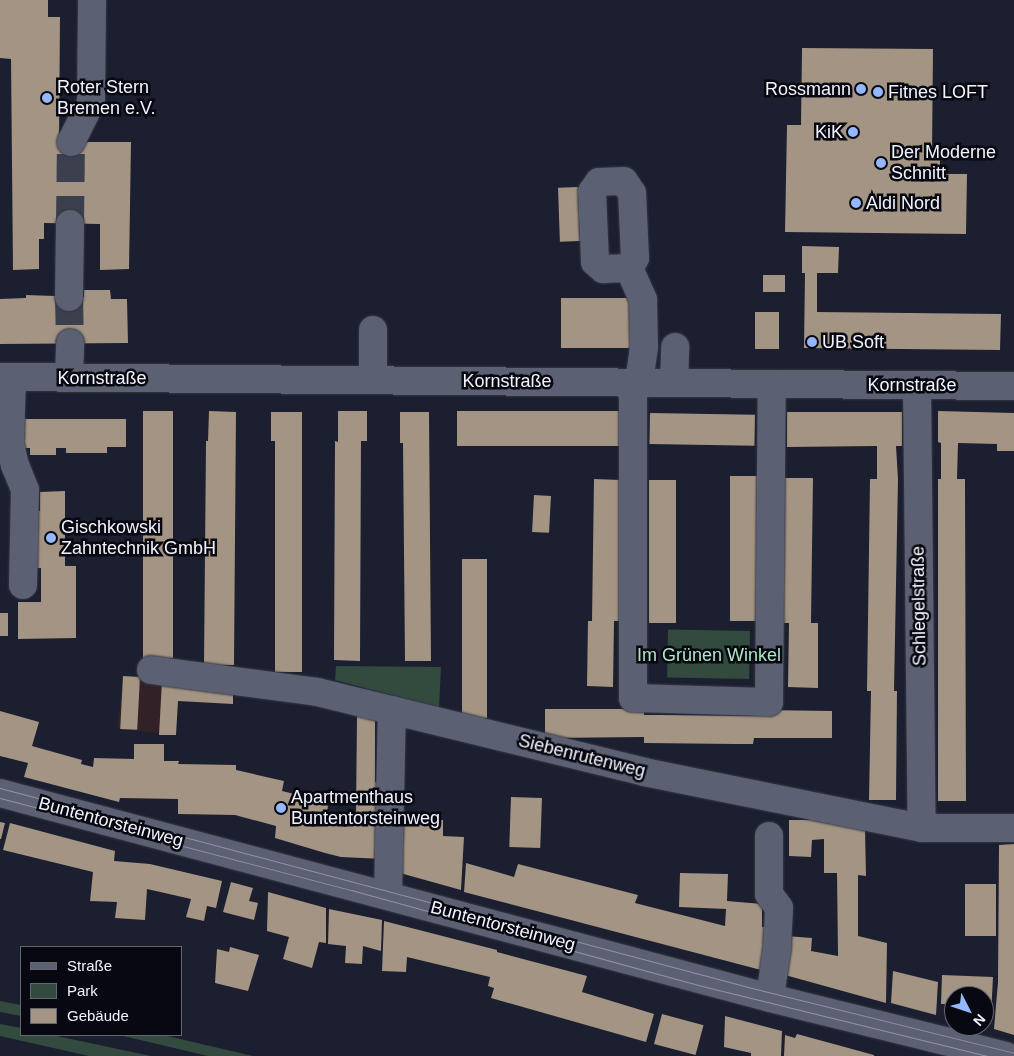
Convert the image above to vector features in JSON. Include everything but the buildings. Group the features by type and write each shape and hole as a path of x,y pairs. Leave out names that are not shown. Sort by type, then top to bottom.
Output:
{"street":[{"path":"71,142 91,102 92,0"},
{"path":"69,297 70,224"},
{"path":"629,268 644,300 644,347 636,382 633,698 769,702 772,384"},
{"path":"373,330 373,380"},
{"path":"69,378 70,343"},
{"path":"674,383 675,347"},
{"path":"6,377 10,444 15,465 25,490 23,585"},
{"name":"Kornstraße","path":"6,377 1014,386"},
{"name":"Schlegelstraße","path":"917,385 922,828"},
{"name":"Siebenrutenweg","path":"151,670 317,692 644,772 922,828 1014,828"},
{"path":"388,895 392,710"},
{"name":"Buntentorsteinweg","path":"0,793 770,998 1006,1056"},
{"path":"769,836 769,894 779,908 777,948 770,998"}],"shaded area":[{"path":"123,676 179,682 173,735 117,729"}],"green space":[{"name":"Im Grünen Winkel","path":"668,630 750,631 749,679 667,678"},
{"path":"336,666 441,667 439,708 335,680"},
{"path":"0,1001 20,1005 20,1016 0,1012"},
{"path":"0,1024 20,1028 20,1036 57,1036 151,1056 89,1056 0,1036"},
{"path":"123,1036 167,1036 253,1056 208,1056"}],"tunnel":[{"path":"70,224 71,142"},
{"path":"69,297 70,343"}],"tram line":[{"path":"0,788 752,988 1014,1053"},
{"path":"0,798 351,890 698,985 986,1056"}],"place":[{"name":"Rossmann","path":"861,89"},
{"name":"Fitnes LOFT","path":"878,92"},
{"name":"Roter Stern Bremen e.V.","path":"47,98"},
{"name":"KiK","path":"853,132"},
{"name":"Der Moderne Schnitt","path":"881,163"},
{"name":"Aldi Nord","path":"856,203"},
{"name":"UB Soft","path":"812,342"},
{"name":"Gischkowski Zahntechnik GmbH","path":"51,538"},
{"name":"Apartmenthaus Buntentorsteinweg","path":"281,808"}]}
